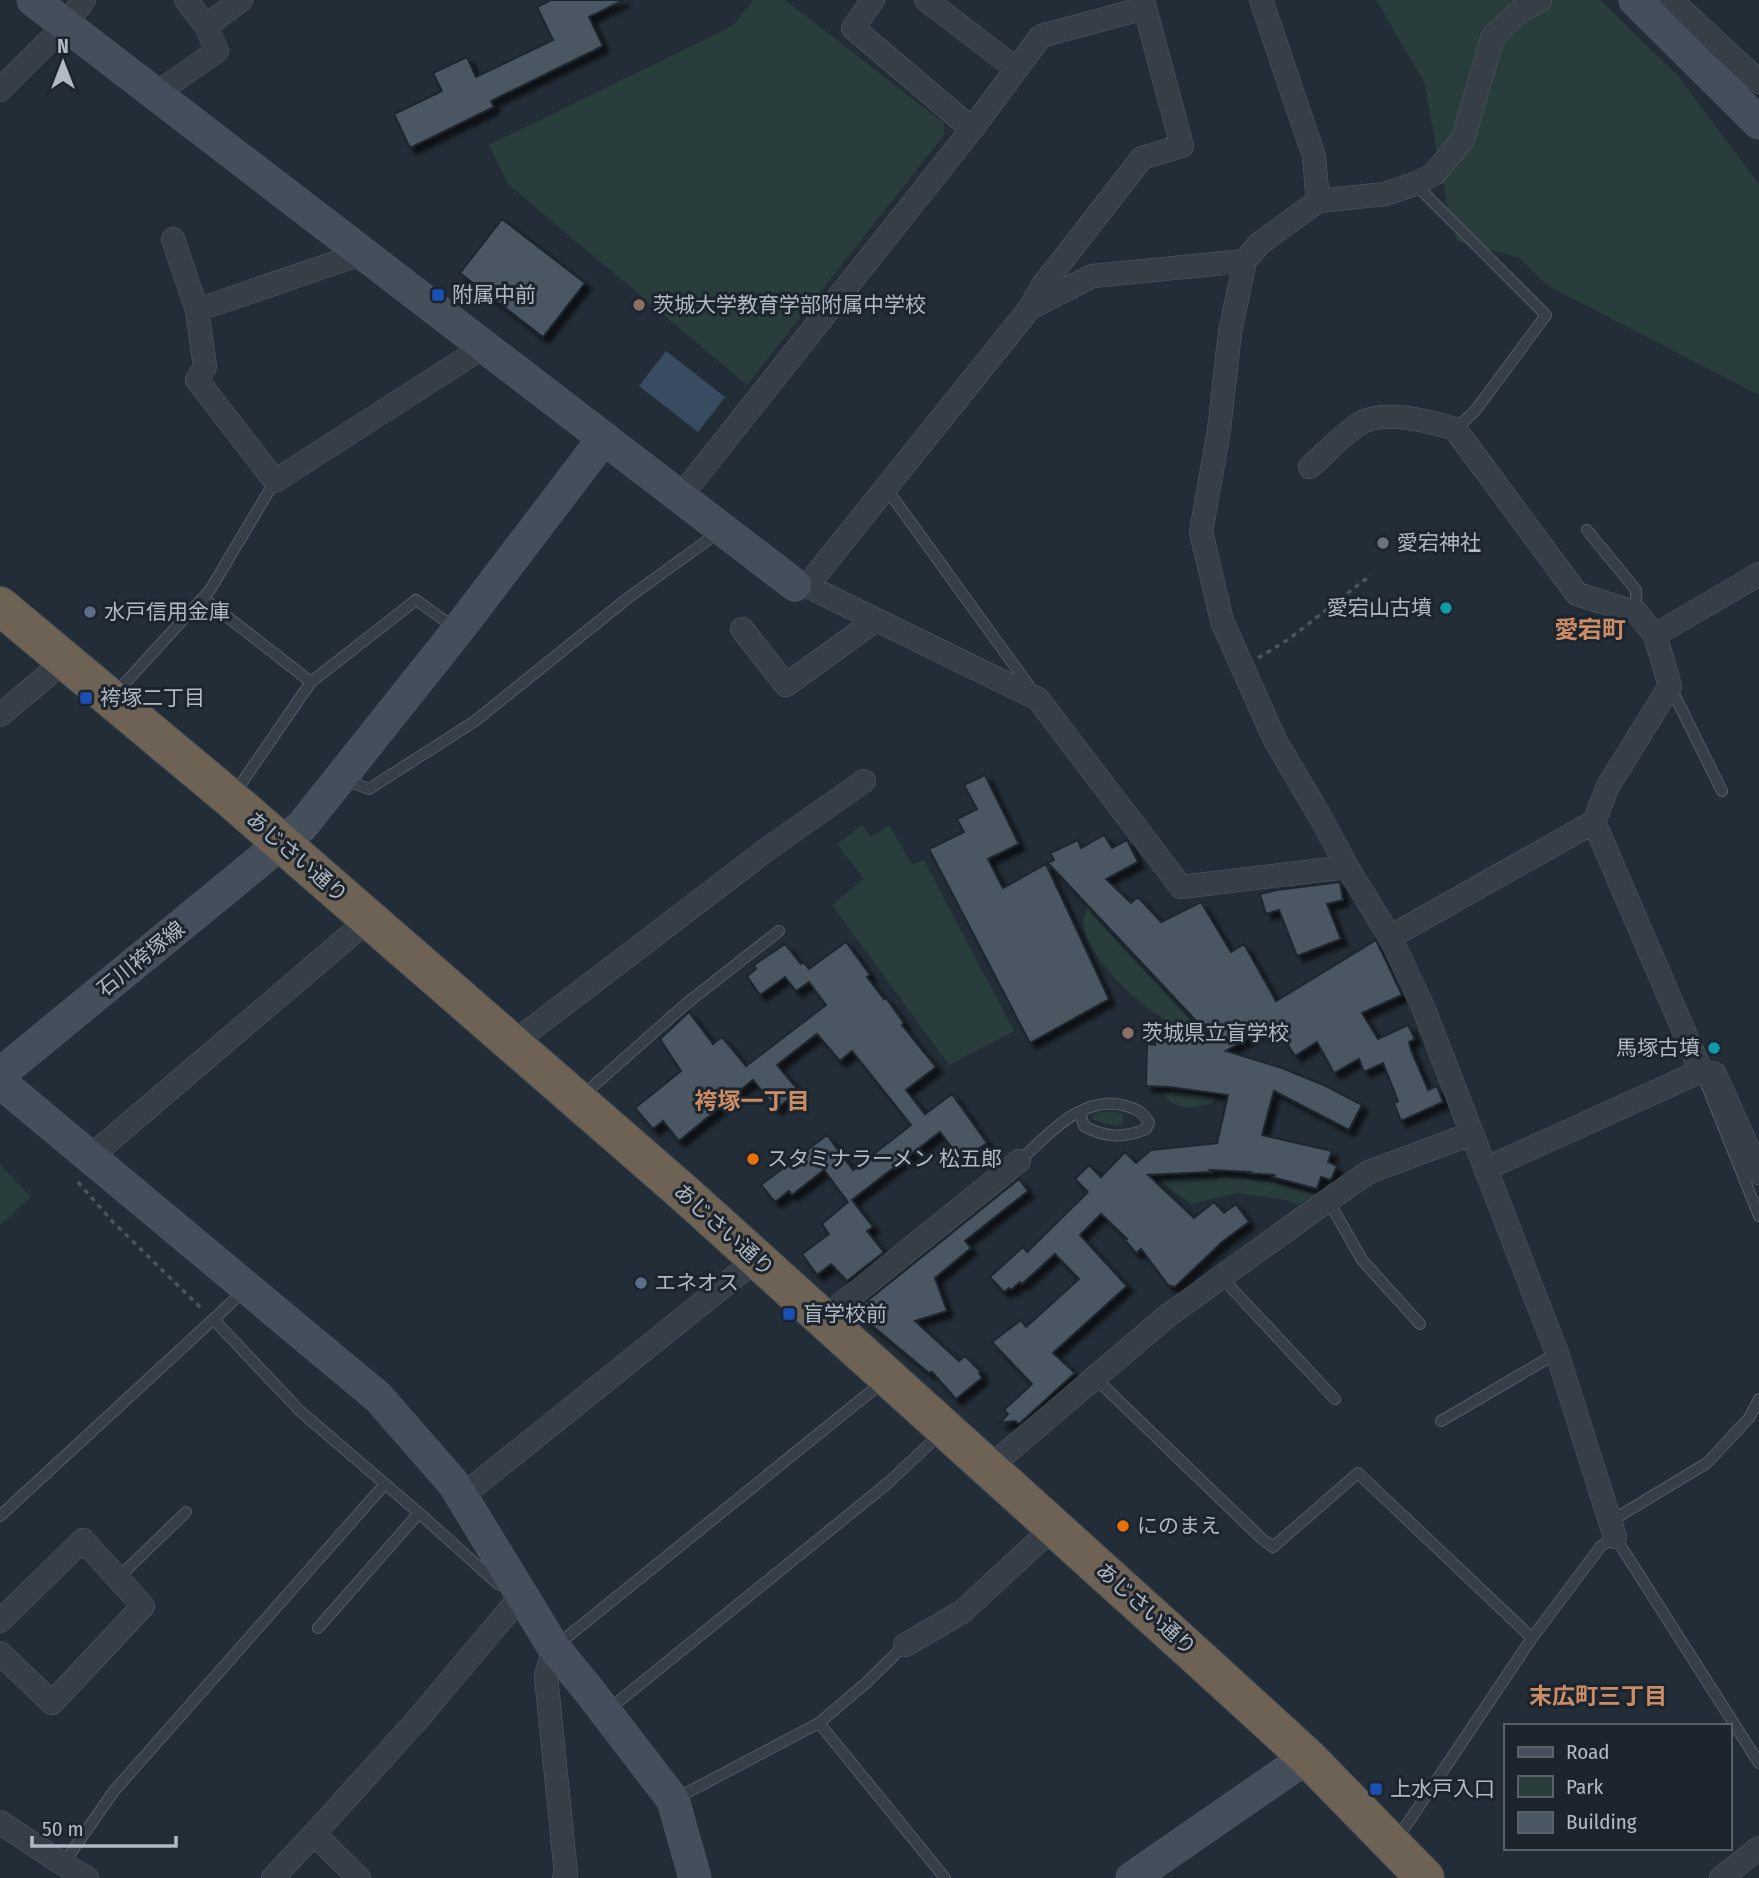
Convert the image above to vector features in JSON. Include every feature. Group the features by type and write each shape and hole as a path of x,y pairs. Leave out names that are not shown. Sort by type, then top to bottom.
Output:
{"highway":[{"name":"あじさい通り","path":"0,606 231,799 757,1259 990,1467 1307,1757 1426,1878"}],"street":[{"path":"33,0 75,12 157,93 680,497 801,585 1038,699 1181,887 1347,867"},
{"path":"157,93 217,51 206,26 186,0"},
{"path":"206,26 241,0"},
{"path":"873,0 853,28 972,129"},
{"path":"926,0 1015,68"},
{"path":"1261,0 1314,156 1318,201"},
{"path":"1540,0 1519,12 1493,36 1463,139 1434,174 1385,194 1318,201 1259,244 1245,261 1230,332 1219,430 1201,531 1222,621 1275,740 1390,937 1423,1007 1558,1353 1613,1529"},
{"path":"1636,0 1759,123"},
{"path":"1671,0 1759,82"},
{"path":"680,497 972,129 1041,36 1144,5 1182,146 1142,158 1043,285 1030,308 886,488 801,585"},
{"path":"0,90 75,12"},
{"path":"173,239 197,310 205,367 197,380 275,481 485,346"},
{"path":"197,310 364,253"},
{"path":"1030,308 1092,276 1245,261"},
{"path":"1310,467 1359,424 1378,416 1425,420 1455,429 1577,594 1637,613 1655,635 1670,686 1608,786 1594,822 1390,937"},
{"name":"石川袴塚線","path":"0,1074 302,827 458,630 604,438"},
{"path":"1655,635 1759,574"},
{"path":"742,629 786,685 876,620"},
{"path":"0,715 48,675 62,657"},
{"path":"512,1044 766,850 864,781"},
{"path":"1594,822 1701,1071"},
{"path":"83,1169 368,920"},
{"path":"1485,1169 1701,1071 1715,1074 1759,1172"},
{"path":"0,1082 83,1169 248,1287 378,1396 454,1484 554,1648 673,1800 695,1878"},
{"path":"990,1467 1167,1317 1328,1200 1369,1172 1471,1134"},
{"path":"823,1319 1019,1161"},
{"path":"461,1496 757,1259"},
{"path":"905,1645 962,1612 1055,1527"},
{"path":"0,1621 83,1539 144,1606 52,1703 0,1653"},
{"path":"273,1878 417,1720 523,1594"},
{"path":"554,1648 546,1676 566,1874 564,1878"},
{"path":"1132,1878 1307,1757"},
{"path":"0,1822 88,1878"},
{"path":"314,1834 359,1878"},
{"path":"1721,1878 1759,1849"}],"lane":[{"path":"1415,184 1546,315 1475,411 1455,429"},
{"path":"111,699 210,590 275,481"},
{"path":"886,488 1038,699"},
{"path":"343,776 369,789 475,721 628,598 712,537 720,527"},
{"path":"1587,530 1636,590 1637,613"},
{"path":"203,598 311,682"},
{"path":"231,799 311,682 416,600 458,630"},
{"path":"1670,686 1722,792"},
{"path":"577,1100 687,1003 779,931"},
{"path":"1701,1071 1759,1216"},
{"path":"1019,1161 1083,1108 1097,1104 1114,1104 1136,1109 1149,1123 1146,1129 1137,1133 1106,1136 1084,1126 1080,1112"},
{"path":"1328,1200 1362,1260 1420,1324"},
{"path":"1222,1278 1335,1399"},
{"path":"0,1516 248,1287"},
{"path":"214,1320 300,1411 498,1584 523,1594"},
{"path":"1441,1421 1558,1353"},
{"path":"554,1648 889,1377"},
{"path":"1094,1377 1273,1547 1358,1473 1532,1638"},
{"path":"1394,1844 1532,1638 1613,1529 1707,1463 1749,1418 1759,1399"},
{"path":"606,1712 888,1483 947,1429"},
{"path":"63,1864 114,1791 385,1484"},
{"path":"118,1578 186,1511"},
{"path":"318,1628 419,1513"},
{"path":"1613,1529 1759,1763"},
{"path":"673,1800 819,1723 905,1645"},
{"path":"819,1723 945,1878"}],"path":[{"path":"1242,668 1289,639 1371,575"},
{"path":"83,1169 112,1221 214,1320"}],"green space":[{"path":"753,0 785,0 944,123 944,135 747,385 509,185 489,145 732,26"},
{"path":"1376,0 1600,0 1678,76 1759,184 1757,394 1548,286 1520,258 1457,241 1448,209 1424,82"},
{"path":"862,825 871,837 889,825 912,864 924,860 1014,1031 949,1065 832,905 864,879 837,844"},
{"path":"1107,890 1091,913 1205,1036 1174,1024 1145,1006 1118,982 1096,954 1088,941 1084,916 1093,901"},
{"path":"1160,1092 1214,1097 1214,1102 1192,1107 1179,1106"},
{"path":"1099,1112 1123,1114 1123,1124 1115,1126 1093,1120 1093,1116"},
{"path":"0,1164 31,1197 0,1225"},
{"path":"1200,1177 1258,1181 1315,1194 1298,1205 1286,1200 1237,1193 1191,1204 1159,1179"}],"water":[{"path":"666,351 725,397 698,432 639,386"}],"building":[{"path":"551,0 624,0 589,17 603,46 491,101 494,107 410,148 394,114 442,91 433,73 467,57 476,77 553,40 537,7"},
{"path":"502,219 585,283 543,337 460,273"},
{"path":"985,775 1019,844 988,859 1003,888 1046,864 1109,999 1030,1043 929,849 964,832 957,819 977,809 964,785"},
{"path":"1104,835 1112,848 1127,840 1138,862 1106,879 1131,903 1138,897 1161,922 1201,902 1231,952 1244,944 1276,1001 1376,940 1402,995 1362,1013 1378,1039 1408,1025 1415,1039 1409,1042 1411,1050 1428,1090 1437,1086 1443,1102 1401,1121 1394,1103 1398,1101 1383,1063 1364,1072 1359,1059 1334,1073 1317,1042 1295,1056 1274,1023 1226,1051 1282,1068 1326,1086 1362,1105 1349,1130 1274,1091 1262,1135 1332,1151 1328,1162 1337,1166 1331,1180 1321,1177 1317,1189 1272,1177 1274,1175 1248,1173 1250,1172 1210,1170 1212,1172 1148,1175 1194,1218 1214,1202 1224,1213 1236,1204 1249,1222 1222,1242 1175,1287 1168,1285 1141,1249 1136,1253 1125,1240 1127,1239 1101,1214 1080,1235 1127,1286 1053,1353 1075,1373 1019,1424 1015,1421 1000,1423 1008,1414 1004,1410 1032,1384 992,1342 1021,1320 1026,1327 1079,1279 1055,1254 1022,1284 1020,1282 1011,1290 1009,1288 1004,1292 990,1277 1023,1247 1027,1252 1088,1192 1075,1179 1089,1165 1101,1177 1125,1152 1136,1163 1151,1150 1217,1143 1228,1095 1146,1086 1147,1044 1155,1045 1156,1039 1216,1042 1048,863 1054,860 1050,853 1078,840 1081,848"},
{"path":"1340,882 1343,900 1327,904 1341,939 1297,956 1279,910 1266,914 1260,894"},
{"path":"846,942 870,975 867,977 884,999 886,998 904,1023 902,1025 936,1067 906,1090 925,1114 952,1094 987,1143 974,1152 972,1149 958,1156 940,1132 852,1200 873,1227 867,1231 884,1252 847,1281 831,1264 817,1275 802,1254 829,1234 822,1224 848,1202 824,1170 792,1195 789,1191 775,1202 761,1185 827,1135 853,1170 911,1125 852,1051 840,1061 817,1034 777,1065 799,1091 776,1109 753,1080 679,1141 663,1121 653,1129 635,1108 681,1071 660,1039 689,1012 713,1044 722,1037 746,1066 826,1005 809,982 796,991 785,977 760,995 747,976 756,969 754,965 785,944 801,964 803,962 809,969"},
{"path":"1019,1179 1028,1191 965,1241 971,1248 935,1278 947,1311 915,1321 959,1361 965,1356 981,1372 979,1373 982,1378 956,1399 932,1372 929,1373 869,1323 857,1309"}],"place":[{"name":"附属中前","path":"438,295"},
{"name":"茨城大学教育学部附属中学校","path":"639,305"},
{"name":"愛宕神社","path":"1383,543"},
{"name":"愛宕山古墳","path":"1446,608"},
{"name":"水戸信用金庫","path":"90,612"},
{"name":"袴塚二丁目","path":"86,698"},
{"name":"茨城県立盲学校","path":"1128,1033"},
{"name":"馬塚古墳","path":"1714,1048"},
{"name":"スタミナラーメン 松五郎","path":"753,1159"},
{"name":"エネオス","path":"641,1283"},
{"name":"盲学校前","path":"789,1314"},
{"name":"にのまえ","path":"1123,1526"},
{"name":"上水戸入口","path":"1376,1789"}],"district":[{"name":"愛宕町","path":"1590,630"},
{"name":"袴塚一丁目","path":"752,1101"},
{"name":"末広町三丁目","path":"1598,1696"}]}
